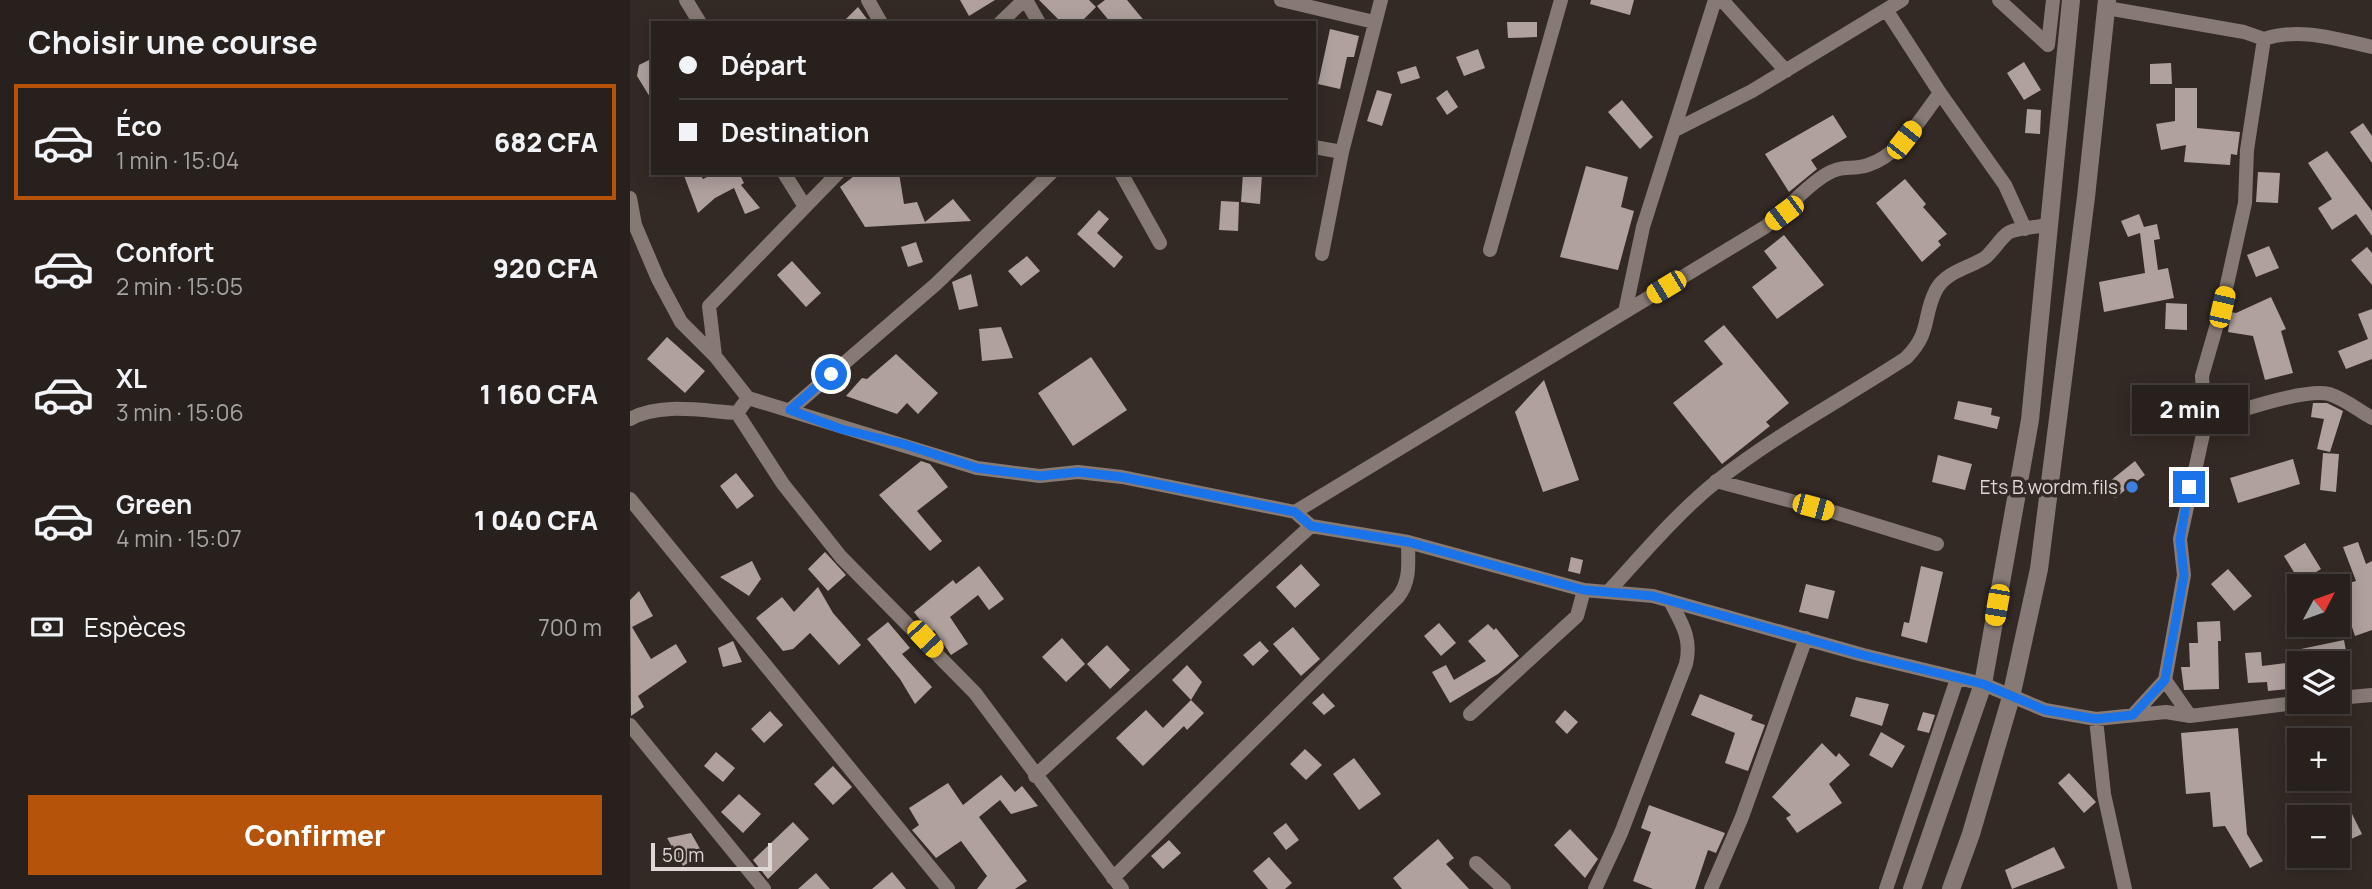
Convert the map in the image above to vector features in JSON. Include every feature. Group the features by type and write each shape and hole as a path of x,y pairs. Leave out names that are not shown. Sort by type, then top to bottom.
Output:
{"main road":[{"path":"1912,889 1983,684 2030,420 2071,0"},
{"path":"1951,889 1971,834 2011,697 2039,569 2087,197 2107,4"}],"street":[{"path":"686,0 699,21"},
{"path":"868,0 880,21"},
{"path":"1002,21 1025,0 1038,21"},
{"path":"1281,0 1374,22"},
{"path":"1322,254 1342,152 1381,0"},
{"path":"1490,250 1560,0"},
{"path":"1625,312 1643,227 1715,0"},
{"path":"1722,0 1786,71"},
{"path":"1675,131 1786,71 1902,0"},
{"path":"1999,0 2048,45 2053,0"},
{"path":"2107,4 2244,32 2264,40 2280,34 2300,34 2372,47"},
{"path":"1887,11 1940,93 2005,185 2025,229"},
{"path":"2133,715 2165,680 2184,575 2180,540 2189,487 2205,425 2204,363 2222,307 2245,203 2247,150 2264,40"},
{"path":"1295,512 1765,227 1824,175 1842,166 1865,166 1885,158 1904,140 1940,93"},
{"path":"1316,146 1342,152"},
{"path":"785,175 804,205"},
{"path":"715,356 708,320 709,306 836,175"},
{"path":"790,410 936,284 1049,175"},
{"path":"1122,175 1160,243"},
{"path":"630,198 635,225 663,290 681,322 715,356 748,398 841,429 903,444 977,468 1040,476 1078,472 1122,477 1295,512 1311,526 1408,542 1584,590 1670,601 1863,655 1926,668 1957,679 1983,684 2045,710 2096,719 2166,712 2190,716 2287,704"},
{"path":"1608,592 1677,517 1716,481 1802,421 1906,358 1921,344 1931,302 1938,286 1953,274 1984,258 1999,246 2009,231 2050,225"},
{"path":"2205,425 2218,418 2302,393 2319,392 2332,395 2372,418"},
{"path":"737,413 748,398"},
{"path":"630,419 643,412 668,409 737,413"},
{"path":"737,413 783,484 841,557 975,693 1117,884 1406,588 1408,542"},
{"path":"1716,481 1837,513 1937,544"},
{"path":"630,499 948,889"},
{"path":"1035,776 1311,526"},
{"path":"1470,714 1577,616 1584,590"},
{"path":"1595,889 1620,833 1686,664 1690,647 1688,633 1670,601"},
{"path":"1711,889 1742,817 1806,639"},
{"path":"1886,889 1957,679"},
{"path":"2165,680 2190,716"},
{"path":"2350,697 2372,695"},
{"path":"2096,719 2104,794 2118,845 2125,889"},
{"path":"630,725 764,889"},
{"path":"1476,863 1504,889"}],"building":[{"path":"960,0 995,0 969,16"},
{"path":"1039,0 1089,0 1096,7 1082,21 1060,21"},
{"path":"1105,0 1127,0 1144,21 1109,21 1097,6"},
{"path":"1591,0 1634,0 1630,15 1590,4"},
{"path":"858,7 868,21 844,21"},
{"path":"1507,22 1537,22 1537,37 1508,38"},
{"path":"1330,29 1359,36 1354,57 1347,57 1340,89 1318,84"},
{"path":"1478,49 1485,68 1464,76 1456,57"},
{"path":"651,59 651,99 637,76 639,65"},
{"path":"2024,62 2041,90 2024,100 2007,73"},
{"path":"2171,63 2172,84 2150,84 2150,64"},
{"path":"1416,66 1420,78 1401,84 1397,72"},
{"path":"2175,88 2197,88 2197,128 2240,132 2237,155 2231,154 2230,165 2184,162 2186,145 2161,150 2156,124 2175,121"},
{"path":"1377,90 1392,94 1382,126 1367,121"},
{"path":"1447,90 1458,107 1447,115 1436,98"},
{"path":"1622,100 1653,137 1640,149 1608,112"},
{"path":"2027,109 2041,110 2040,134 2025,133"},
{"path":"1833,115 1847,137 1811,160 1817,169 1789,192 1765,154"},
{"path":"2363,123 2372,136 2372,163 2350,132"},
{"path":"2327,151 2372,211 2372,236 2356,214 2332,230 2318,208 2332,199 2308,163"},
{"path":"1586,166 1628,177 1621,207 1634,211 1618,270 1560,257"},
{"path":"2258,172 2280,173 2278,203 2256,202"},
{"path":"684,175 700,175 703,179 711,175 740,175 744,183 741,185 760,208 745,214 734,188 715,198 698,213"},
{"path":"855,175 899,175 904,204 917,202 925,222 953,199 971,221 865,227 840,187"},
{"path":"1243,175 1262,175 1260,204 1241,202"},
{"path":"1905,179 1926,204 1923,207 1947,234 1938,241 1941,245 1922,262 1876,203"},
{"path":"1221,201 1239,202 1238,231 1219,230"},
{"path":"1099,210 1109,219 1097,233 1123,257 1114,268 1077,234"},
{"path":"2139,214 2144,227 2157,224 2160,239 2154,240 2158,270 2168,268 2174,298 2104,312 2099,282 2145,273 2140,233 2128,237 2121,221"},
{"path":"1784,235 1824,285 1777,319 1752,287 1777,268 1764,251"},
{"path":"916,242 923,262 908,267 901,247"},
{"path":"2269,246 2279,268 2256,277 2247,255"},
{"path":"2367,247 2372,253 2372,285 2351,260"},
{"path":"1027,256 1040,271 1021,286 1008,271"},
{"path":"792,261 821,293 806,307 777,275"},
{"path":"971,274 978,306 959,310 952,282"},
{"path":"2271,297 2286,329 2281,331 2293,373 2265,380 2253,336 2228,332 2231,312 2236,313"},
{"path":"2166,303 2187,304 2187,330 2165,329"},
{"path":"2372,309 2372,359 2346,369 2338,351 2368,339 2358,314"},
{"path":"1724,325 1789,403 1766,422 1770,426 1722,464 1673,403 1723,364 1704,341"},
{"path":"1001,327 1013,358 982,361 979,329"},
{"path":"667,337 705,371 685,393 647,359"},
{"path":"896,354 938,393 918,414 907,403 897,414 846,396 862,378 867,379"},
{"path":"1091,357 1127,410 1073,446 1038,393"},
{"path":"1544,380 1579,480 1543,492 1515,412"},
{"path":"1958,401 1992,408 1991,415 2000,417 1997,429 1954,419"},
{"path":"2313,403 2327,403 2343,411 2330,452 2317,449 2324,419 2311,417"},
{"path":"2323,453 2339,454 2336,492 2320,490"},
{"path":"1938,455 1972,464 1965,490 1932,482"},
{"path":"2293,459 2300,484 2238,503 2230,478"},
{"path":"921,461 930,464 948,487 917,511 942,541 930,551 879,495"},
{"path":"2135,461 2145,475 2115,498 2105,485"},
{"path":"736,473 754,496 737,509 720,486"},
{"path":"2358,542 2366,564 2372,561 2372,630 2355,636 2350,621 2350,583 2356,581 2343,547"},
{"path":"2305,543 2321,569 2313,574 2295,574 2284,556"},
{"path":"825,552 846,575 828,591 808,569"},
{"path":"1571,557 1583,560 1580,574 1568,571"},
{"path":"752,561 761,579 749,596 720,577"},
{"path":"1301,564 1320,585 1295,608 1276,587"},
{"path":"979,566 1004,599 989,610 978,595 950,617 968,644 951,655 934,630 930,633 914,612 953,580 956,584"},
{"path":"1921,566 1943,572 1927,643 1901,636 1904,622 1909,623"},
{"path":"2228,569 2252,596 2234,611 2211,584"},
{"path":"1806,584 1835,591 1828,619 1799,612"},
{"path":"818,587 833,613 861,645 839,665 810,633 793,649 783,651 756,618 782,597 794,612"},
{"path":"639,591 653,616 632,627 651,659 676,644 687,662 638,696 644,707 631,716 630,600"},
{"path":"2220,621 2219,689 2184,690 2181,667 2190,667 2189,643 2198,643 2197,622"},
{"path":"888,622 910,648 902,654 932,687 915,704 900,679 867,639"},
{"path":"1439,623 1456,643 1441,656 1424,636"},
{"path":"1488,624 1494,630 1496,628 1519,656 1498,674 1450,703 1432,672 1446,665 1454,680 1486,661 1468,641"},
{"path":"1293,627 1320,659 1301,676 1273,644"},
{"path":"1062,638 1085,664 1066,682 1042,657"},
{"path":"2344,640 2346,651 2301,651"},
{"path":"733,641 742,662 723,667 718,648"},
{"path":"1260,641 1269,651 1253,666 1243,655"},
{"path":"1107,645 1130,670 1110,689 1087,664"},
{"path":"2261,652 2262,666 2287,663 2287,689 2268,691 2267,682 2248,683 2245,653"},
{"path":"1187,665 1202,682 1191,700 1172,680"},
{"path":"1323,693 1335,706 1324,715 1312,703"},
{"path":"1700,694 1753,715 1751,720 1765,725 1748,771 1725,763 1735,733 1691,715"},
{"path":"1856,697 1889,704 1882,726 1850,716"},
{"path":"1191,700 1204,713 1187,730 1184,726 1143,766 1116,738 1146,710 1163,728"},
{"path":"1565,710 1578,722 1567,734 1555,722"},
{"path":"770,711 783,725 764,743 751,729"},
{"path":"1923,712 1935,715 1929,733 1917,730"},
{"path":"2238,728 2247,834 2263,861 2250,868 2225,826 2213,827 2210,792 2186,794 2181,733"},
{"path":"1881,732 1905,746 1892,768 1869,755"},
{"path":"1822,743 1836,757 1839,753 1850,765 1829,784 1842,803 1797,833 1786,818 1791,815 1772,797"},
{"path":"1305,749 1322,765 1306,780 1290,764"},
{"path":"716,752 735,768 723,782 704,766"},
{"path":"1354,758 1381,794 1359,810 1333,774"},
{"path":"833,766 852,787 833,805 814,784"},
{"path":"2069,773 2096,802 2084,813 2058,783"},
{"path":"1001,775 1015,792 1022,786 1038,806 1011,814 1000,800 979,817 1027,881 1015,889 977,889 987,876 961,841 936,858 912,830 919,825 909,808 948,783 963,805"},
{"path":"739,794 761,814 743,833 721,812"},
{"path":"1649,805 1725,833 1716,853 1708,850 1695,889 1653,889 1633,881 1651,832 1641,828"},
{"path":"2350,812 2362,834 2350,840"},
{"path":"793,822 809,839 768,879 753,860"},
{"path":"1286,823 1299,840 1286,850 1273,833"},
{"path":"1570,829 1598,859 1585,878 1554,845"},
{"path":"691,833 703,854 683,866 667,838"},
{"path":"1438,839 1454,858 1446,864 1469,889 1402,889 1393,878"},
{"path":"1169,840 1181,853 1163,869 1151,856"},
{"path":"2054,847 2065,868 2012,889 2005,870"},
{"path":"1269,857 1292,883 1285,889 1268,889 1253,871"},
{"path":"892,872 906,889 872,889"},
{"path":"816,873 830,889 798,889"}],"place":[{"name":"Ets B.wordm.fils","path":"2132,487"}],"route":[{"path":"831,374 790,410 841,429 903,444 977,468 1040,476 1078,472 1122,477 1295,512 1311,526 1408,542 1584,590 1653,596 1863,655 1926,668 1957,679 1983,684 2045,710 2096,719 2133,715 2165,680 2184,575 2180,540 2189,487"}]}
